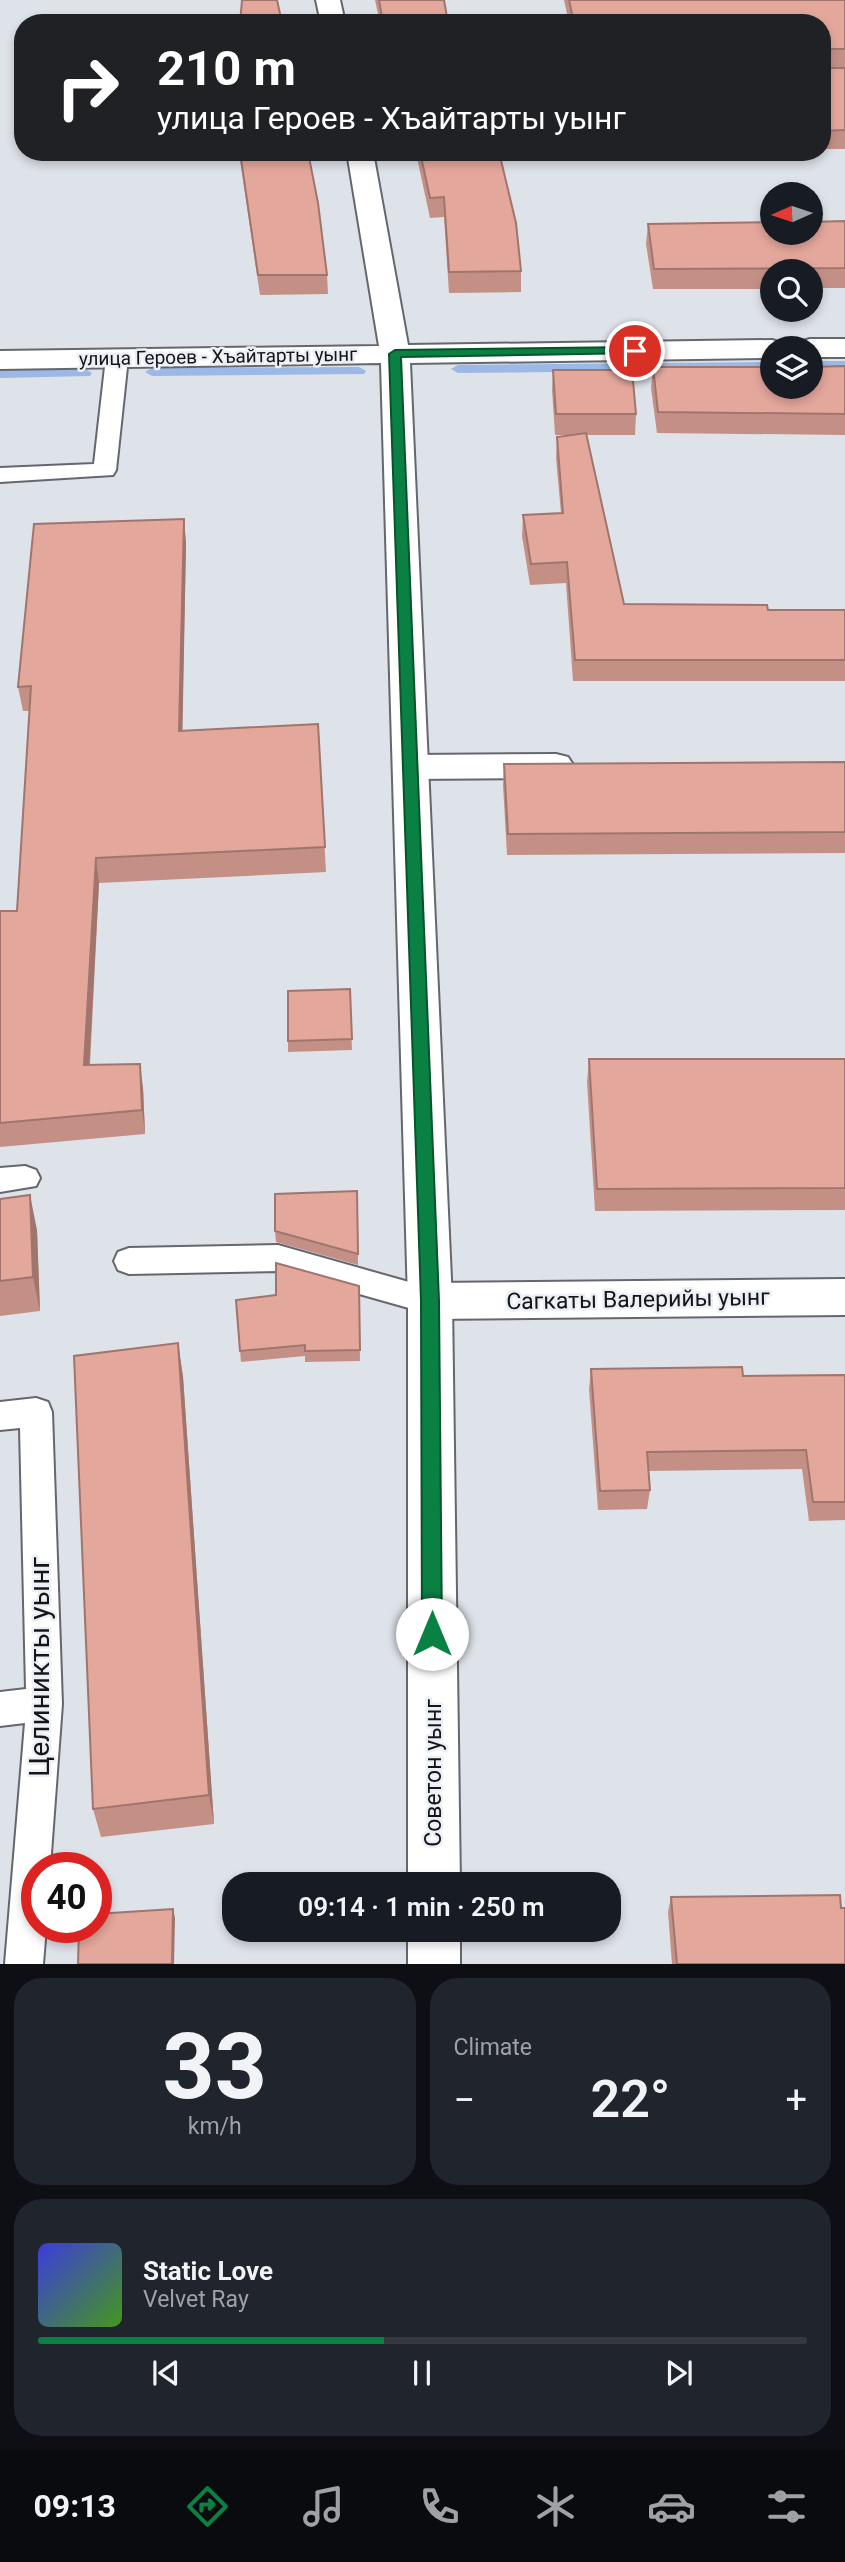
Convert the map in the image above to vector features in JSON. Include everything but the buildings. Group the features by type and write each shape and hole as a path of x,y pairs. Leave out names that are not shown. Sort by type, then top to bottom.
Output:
{"street":[{"name":"Советон уынг","path":"362,161 395,354 430,1301 434,1872"},
{"path":"823,348 845,348"},
{"name":"улица Героев - Хъайтарты уынг","path":"0,360 760,349"},
{"path":"411,767 593,765"},
{"name":"Сагкаты Валерийы уынг","path":"430,1301 845,1297"},
{"path":"434,1942 434,1964"}],"lane":[{"path":"0,475 105,470 117,358"},
{"path":"130,1261 278,1258 430,1301"},
{"name":"Целиникты уынг","path":"0,1416 36,1412 44,1704 24,1964"},
{"path":"0,1709 44,1704"}],"waterway":[{"path":"823,365 845,365"},
{"path":"458,369 760,366"},
{"path":"152,372 359,371"},
{"path":"0,374 85,373"}],"route":[{"path":"432,1634 430,1301 395,354 635,351"}]}
